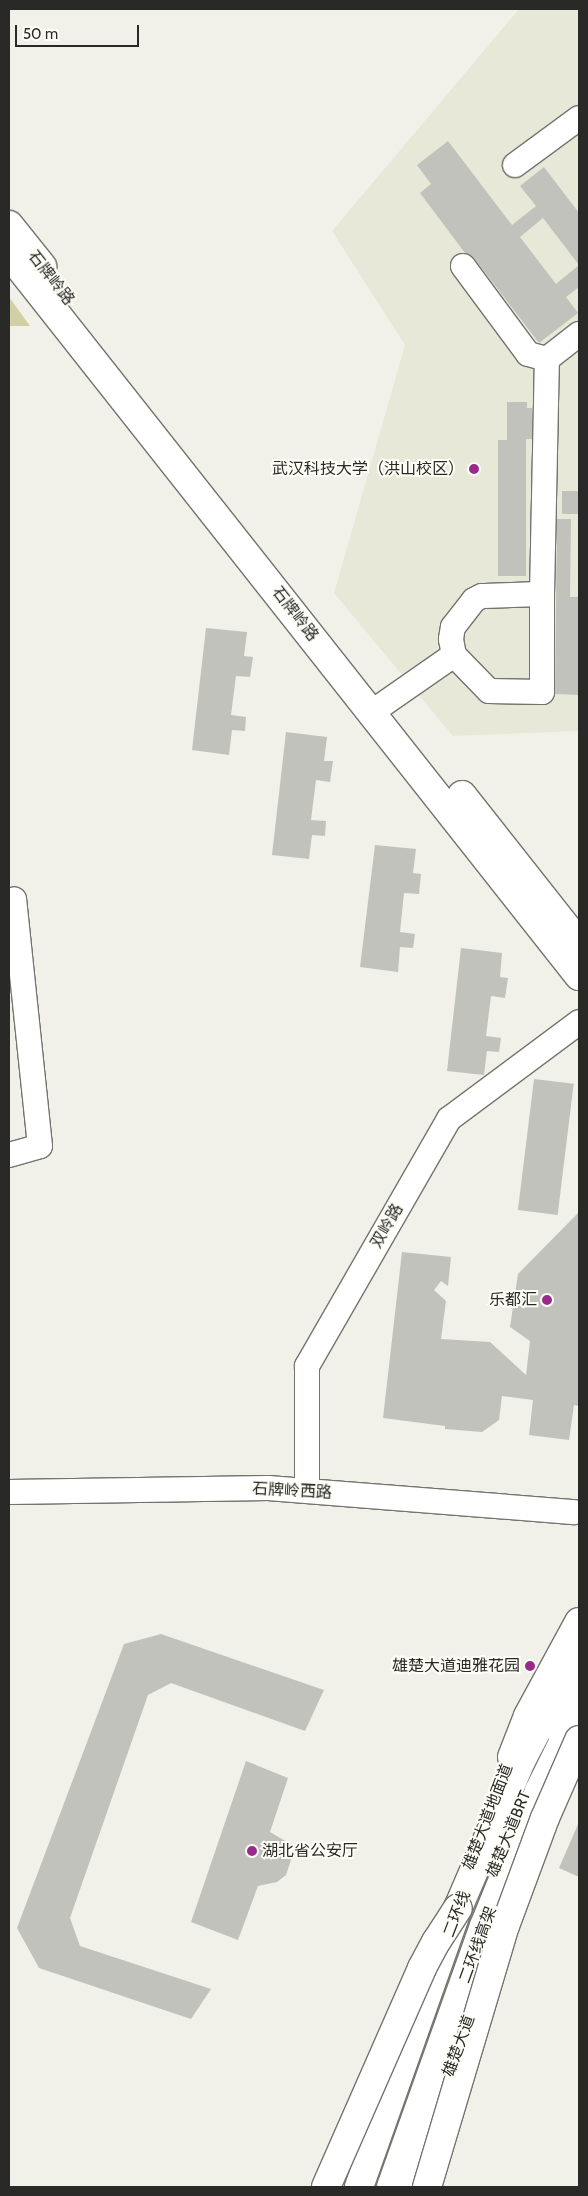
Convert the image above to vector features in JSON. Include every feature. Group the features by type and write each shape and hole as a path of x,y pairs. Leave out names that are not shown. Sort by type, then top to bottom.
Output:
{"main road":[{"name":"石牌岭路","path":"9,225 380,707 579,976"},
{"name":"石牌岭路","path":"9,254 380,707 579,943"},
{"name":"雄楚大道地面道","path":"348,2187 528,1716 579,1622"},
{"name":"二环线","path":"358,2187 458,1908 522,1759 579,1650"},
{"name":"二环线高架","path":"391,2187 484,1926 539,1791 579,1710"},
{"path":"427,2187 505,1926 544,1818 578,1746"},
{"name":"雄楚大道","path":"408,2187 520,1878 578,1746"},
{"path":"326,2187 422,1968 458,1908"}],"street":[{"path":"515,165 579,118"},
{"path":"463,266 528,354 547,358 579,334"},
{"path":"542,594 482,596 474,600 453,627 451,639 454,655 489,691 542,692 547,358"},
{"path":"380,707 454,655"},
{"path":"9,1155 40,1146 14,899"},
{"name":"双岭路","path":"307,1491 307,1366 448,1118 579,1022"},
{"name":"石牌岭西路","path":"9,1492 258,1488 578,1513"},
{"name":"雄楚大道BRT","path":"379,2187 516,1811 579,1683"}],"shaded area":[{"name":"武汉科技大学（洪山校区）","path":"519,9 579,9 579,731 453,736 334,593 405,345 332,231"},
{"path":"9,297 30,326 9,326"}],"building":[{"path":"448,141 512,225 536,206 520,186 544,167 579,213 579,265 579,287 566,297 578,313 539,343 474,258 465,253 420,193 431,184 417,165","holes":["543,218 579,265 556,284 520,237"]},
{"path":"507,402 527,402 527,408 532,408 532,439 526,439 526,576 498,576 498,440 507,440"},
{"path":"562,491 579,491 579,514 562,514"},
{"path":"557,519 571,519 570,597 579,597 579,695 555,694"},
{"path":"206,628 247,632 244,656 253,657 250,677 236,676 231,715 246,717 245,731 232,730 229,755 192,750"},
{"path":"286,732 327,737 324,761 333,761 330,782 316,780 311,820 326,821 325,836 312,835 309,859 272,855"},
{"path":"375,845 416,849 413,873 421,874 419,894 404,893 400,932 415,934 413,948 400,947 398,972 360,967"},
{"path":"461,948 502,953 500,977 508,978 505,998 491,996 486,1036 501,1038 499,1052 487,1051 484,1075 447,1071"},
{"path":"534,1079 574,1084 558,1215 518,1210"},
{"path":"579,1212 579,1406 574,1405 569,1440 529,1435 533,1400 502,1396 499,1420 482,1432 445,1429 445,1426 383,1418 402,1252 451,1257 448,1286 441,1281 434,1290 446,1301 441,1339 490,1342 526,1375 530,1341 510,1327 518,1274"},
{"path":"161,1634 324,1690 305,1731 171,1683 148,1695 70,1918 80,1946 211,1989 191,2019 39,1968 17,1928 124,1644"},
{"name":"湖北省公安厅","path":"246,1761 288,1778 270,1832 287,1842 291,1860 286,1875 277,1882 258,1886 238,1940 191,1922"},
{"path":"579,1822 579,1877 559,1868"}],"place":[{"name":"武汉科技大学（洪山校区）","path":"474,469"},
{"name":"乐都汇","path":"547,1300"},
{"name":"雄楚大道迪雅花园","path":"530,1666"},
{"name":"湖北省公安厅","path":"252,1851"}]}
